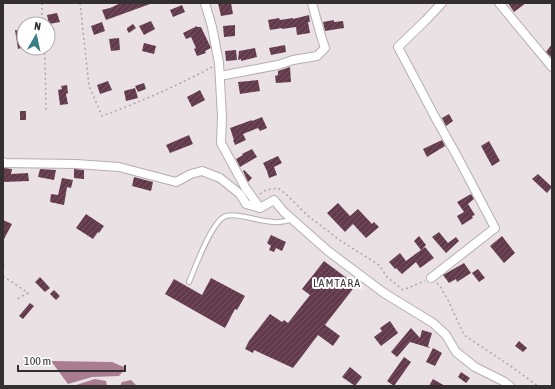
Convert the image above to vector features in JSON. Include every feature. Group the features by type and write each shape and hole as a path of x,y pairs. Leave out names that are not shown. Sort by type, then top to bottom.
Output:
{"street":[{"path":"205,3 212,27 219,63 222,116 221,143 245,187 260,208"},
{"path":"220,76 317,56 325,48 312,3"},
{"path":"430,278 495,228 398,47 442,3"},
{"path":"499,3 552,66"},
{"path":"3,162 76,164 119,168 176,182 191,174 202,171 220,178 240,194 246,204 260,208 274,200 292,219 328,251 384,293 433,323 446,335 456,352 475,367 510,386"}],"lane":[{"path":"189,282 208,239 219,220 226,216 243,216 273,223 292,219"}],"path":[{"path":"42,3 42,16"},
{"path":"80,3 89,86 102,116 168,90 219,63"},
{"path":"44,56 46,112"},
{"path":"253,198 266,190 278,188 307,215 341,241 379,265 387,277 403,290 430,278 440,286 464,335 538,386"},
{"path":"3,267 6,264"},
{"path":"3,276 28,293 15,300"}],"shaded area":[{"path":"51,361 112,362 126,368 119,376 92,377 68,384"},
{"path":"95,379 106,381 107,386 73,386"},
{"path":"131,380 137,386 120,386 122,382"}],"building":[{"path":"121,3 150,4 106,20 102,10"},
{"path":"218,3 231,3 233,14 221,16"},
{"path":"508,3 526,3 514,12"},
{"path":"182,5 185,12 173,17 170,10"},
{"path":"57,13 60,22 56,23 56,16 47,15"},
{"path":"309,15 310,22 308,22 310,33 297,35 296,27 270,30 268,20 279,18 280,20 293,19"},
{"path":"334,20 334,22 343,21 344,28 325,31 323,22"},
{"path":"151,21 155,29 144,35 139,26"},
{"path":"102,22 105,31 94,35 91,26"},
{"path":"133,24 136,28 129,33 127,28"},
{"path":"235,25 235,36 224,37 223,26"},
{"path":"197,26 201,27 211,48 205,51 206,53 197,56 194,49 196,48 191,37 186,39 183,33"},
{"path":"119,38 120,50 111,51 109,39"},
{"path":"144,43 156,46 154,54 142,51"},
{"path":"552,44 552,58 546,52"},
{"path":"285,45 286,52 271,55 269,48"},
{"path":"255,48 257,57 241,61 241,59 238,60 239,51"},
{"path":"236,50 237,60 226,61 225,51"},
{"path":"290,67 291,82 276,83 275,76 278,75 278,71"},
{"path":"258,80 260,91 240,94 238,82"},
{"path":"108,81 112,90 100,94 97,85"},
{"path":"144,83 146,89 138,92 135,86"},
{"path":"67,85 68,93 66,94 68,104 60,105 58,90 62,89 61,86"},
{"path":"135,88 138,98 126,101 124,91"},
{"path":"200,90 205,100 192,107 187,97"},
{"path":"20,111 26,111 26,120 20,120"},
{"path":"449,114 453,121 446,126 442,118"},
{"path":"262,117 267,128 260,131 258,128 243,134 246,140 235,145 230,128"},
{"path":"189,135 193,144 170,153 166,145"},
{"path":"442,140 445,146 427,157 423,149"},
{"path":"489,141 500,161 492,166 481,146"},
{"path":"252,149 257,157 240,167 236,159"},
{"path":"278,156 282,163 274,167 277,175 269,178 263,163"},
{"path":"4,168 12,169 11,174 28,173 29,181 3,182"},
{"path":"40,169 56,170 54,180 38,177"},
{"path":"74,169 84,170 84,179 74,178"},
{"path":"244,170 252,178 248,182 243,171"},
{"path":"538,174 552,187 547,193 532,179"},
{"path":"134,177 153,182 151,191 132,186"},
{"path":"62,178 73,180 71,188 67,187 64,205 50,202 51,194 58,195"},
{"path":"471,194 474,199 468,204 475,215 462,225 457,216 464,212 457,202"},
{"path":"338,203 350,216 358,209 372,224 374,222 379,227 366,238 353,224 345,232 327,213"},
{"path":"86,214 104,226 93,239 76,228"},
{"path":"3,220 12,224 3,241"},
{"path":"439,232 448,243 456,237 459,241 446,253 432,237"},
{"path":"271,235 286,242 282,251 276,248 274,252 269,250 271,246 267,243"},
{"path":"419,236 426,245 421,250 414,241"},
{"path":"502,236 515,253 504,263 490,246"},
{"path":"425,247 434,258 420,268 416,262 402,274 389,262 400,253 406,261"},
{"path":"324,261 356,285 325,325 340,336 333,346 318,335 293,368 254,350 253,353 245,349 249,341 270,314 282,322 284,320 288,323 310,295 302,289"},
{"path":"464,263 471,273 457,282 456,279 449,283 443,275"},
{"path":"478,269 485,278 479,282 472,273"},
{"path":"40,277 50,288 45,292 35,282"},
{"path":"211,278 245,296 237,310 235,309 225,328 165,294 174,279 202,295"},
{"path":"54,290 60,296 56,300 50,294"},
{"path":"30,303 34,306 23,319 19,316"},
{"path":"390,321 398,333 381,346 374,337 382,331 380,328"},
{"path":"411,328 420,338 422,330 432,333 428,346 430,348 410,342 397,357 391,352"},
{"path":"519,341 527,348 523,352 515,346"},
{"path":"433,348 442,353 435,366 426,362"},
{"path":"404,357 411,362 394,386 387,381"},
{"path":"350,367 362,377 355,386 342,377"},
{"path":"461,372 470,378 466,383 458,377"},
{"path":"433,379 445,386 429,386"}],"district":[{"name":"LAMTARA","path":"337,283"}]}
